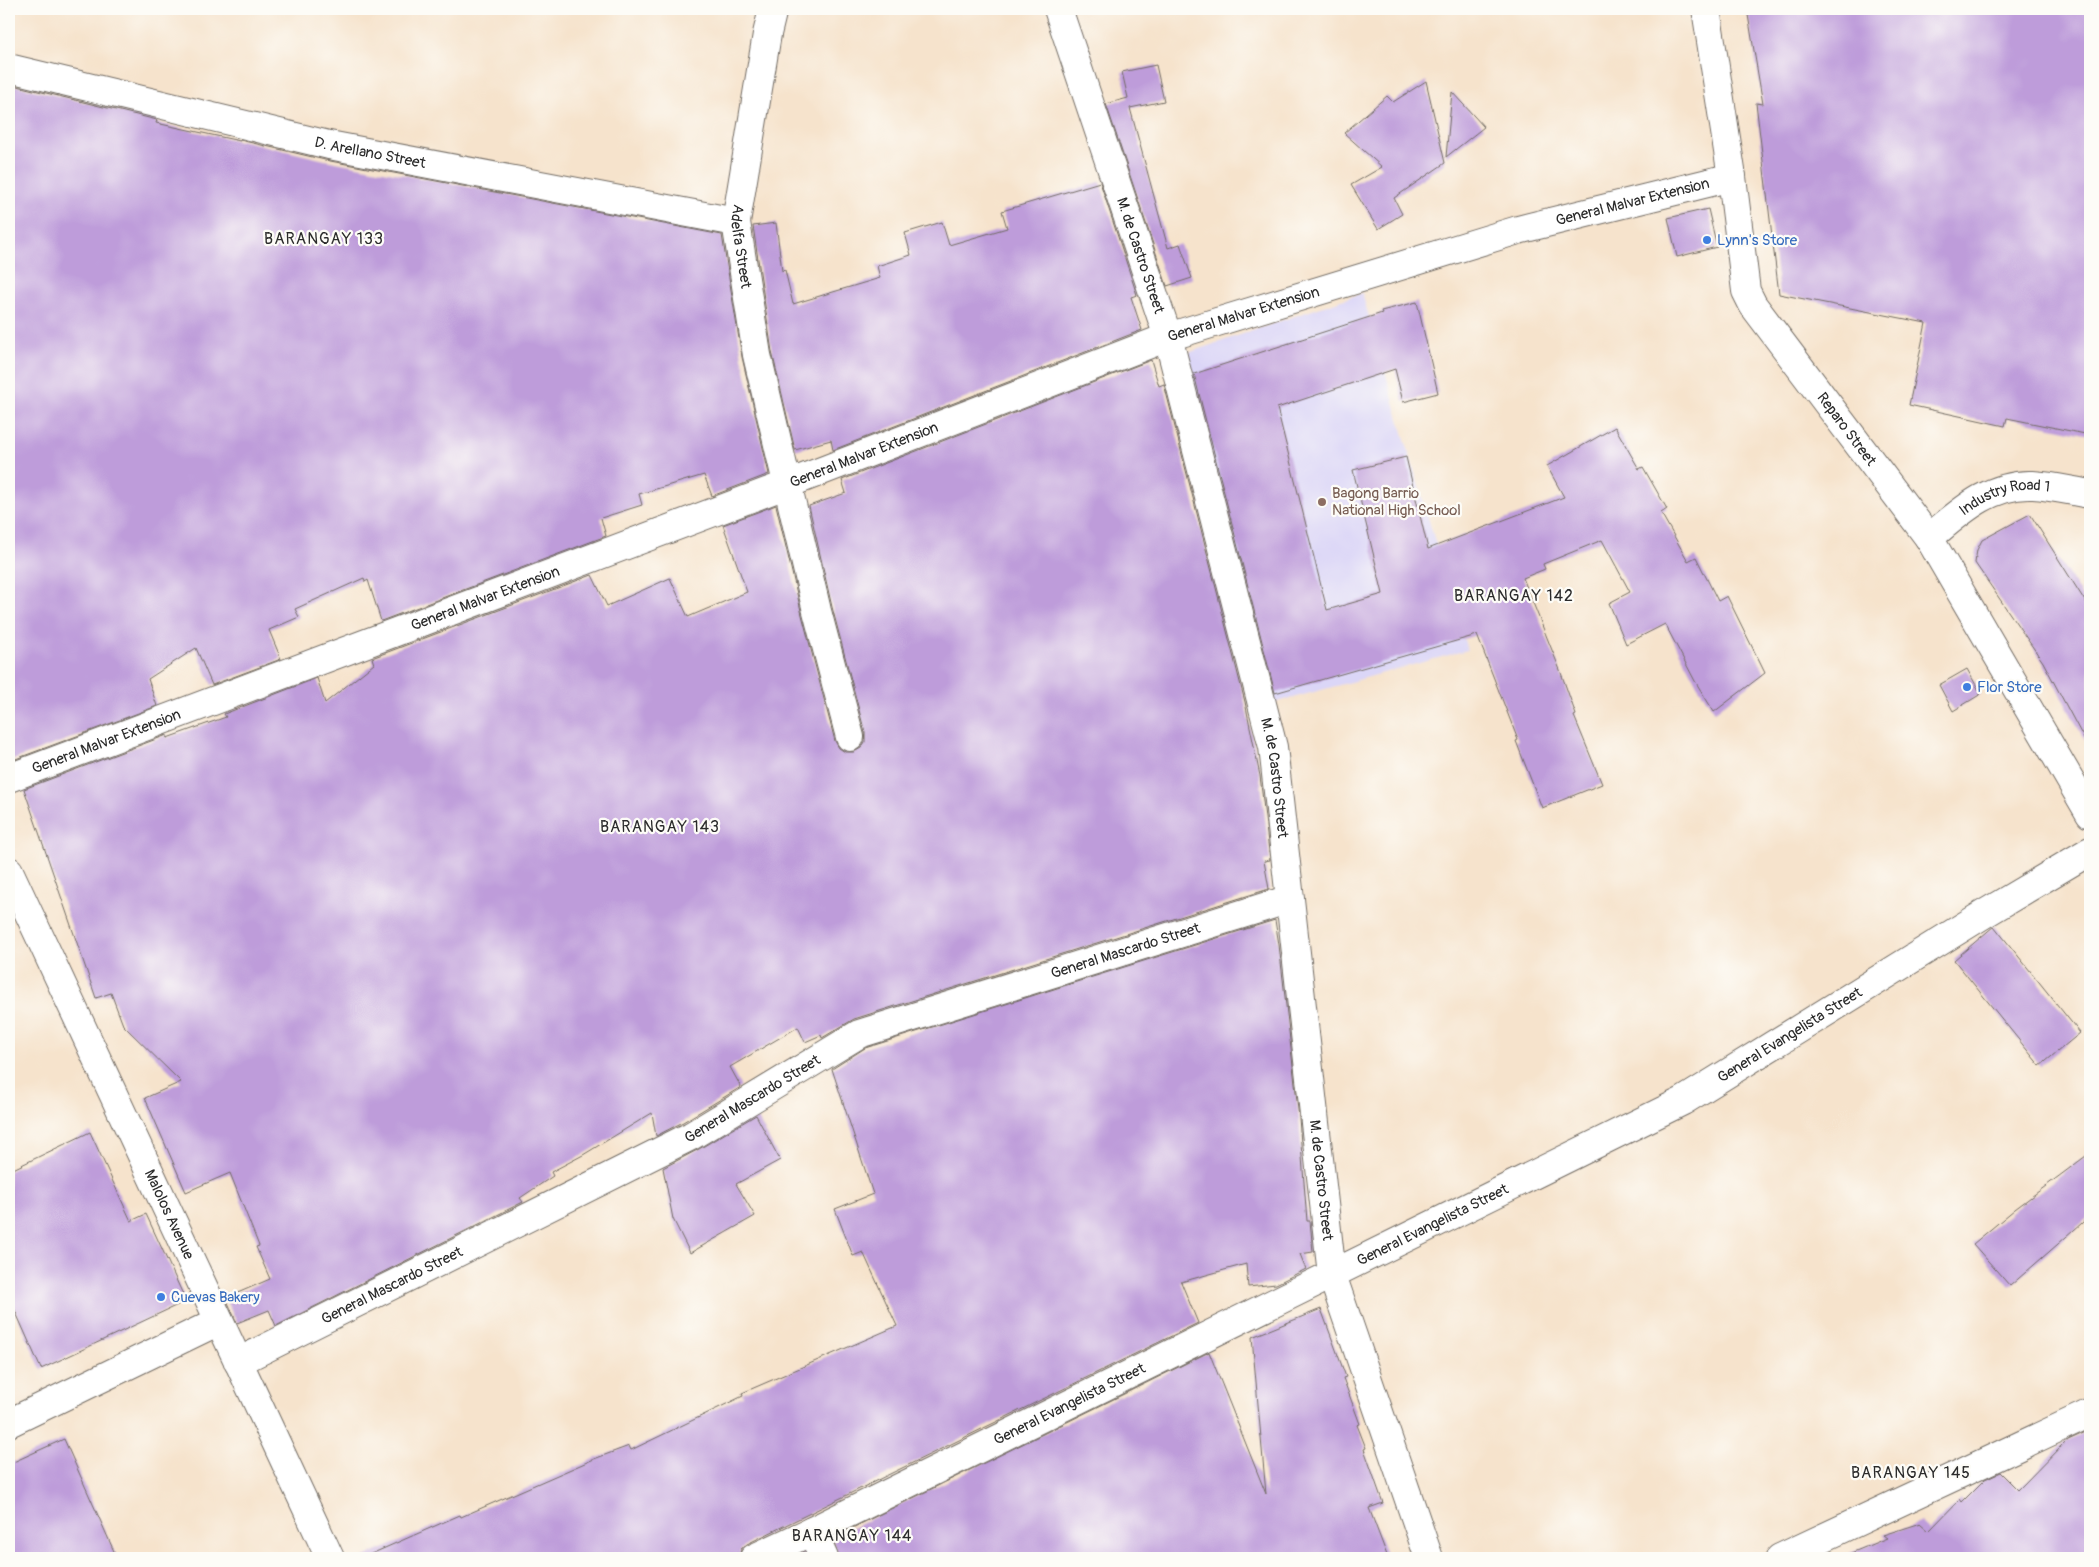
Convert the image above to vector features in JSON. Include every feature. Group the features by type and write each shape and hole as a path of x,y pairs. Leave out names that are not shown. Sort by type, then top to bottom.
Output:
{"street":[{"name":"Adelfa Street","path":"773,9 766,34 736,222 757,355 817,611 850,737"},
{"name":"M. de Castro Street","path":"1058,9 1168,337 1273,747 1332,1275 1428,1558"},
{"name":"Reparo Street","path":"1706,9 1732,177 1746,291 1753,305 1929,538 2090,814"},
{"name":"D. Arellano Street","path":"9,68 329,145 736,222"},
{"name":"General Malvar Extension","path":"9,778 788,484 1168,337 1518,230 1732,177"},
{"name":"Industry Road 1","path":"1929,538 1962,510 1987,494 2014,486 2033,485 2090,494"},
{"name":"General Evangelista Street","path":"754,1558 1683,1101 1984,914 2090,851"},
{"name":"Malolos Avenue","path":"9,871 330,1558"},
{"name":"General Mascardo Street","path":"238,1362 691,1136 860,1034 1290,899"},
{"path":"9,1423 219,1321"},
{"path":"1780,1558 2090,1413"},
{"path":"812,1531 824,1558"}],"shaded area":[{"name":"Bagong Barrio National High School","path":"1362,293 1467,650 1274,703 1182,355"}],"building":[{"path":"1747,9 2090,9 2090,435 2007,418 2005,426 1909,405 1926,323 1779,294 1756,103 1763,104"},
{"path":"1156,65 1164,101 1130,108 1168,248 1180,244 1192,278 1167,286 1106,104 1128,98 1122,72"},
{"path":"1426,81 1445,163 1394,198 1402,214 1378,229 1351,185 1382,167 1344,133 1387,96 1393,102"},
{"path":"9,84 157,120 156,123 325,160 722,235 742,357 769,474 712,496 704,475 639,494 642,505 601,518 606,536 381,621 368,580 365,582 364,578 295,609 299,617 269,630 281,659 212,685 196,648 148,679 157,706 13,760 9,746"},
{"path":"1452,92 1484,127 1446,157"},
{"path":"1100,182 1137,295 1131,297 1142,330 833,450 831,440 795,450 772,352 753,226 776,223 782,271 785,270 793,304 880,278 877,266 911,255 905,233 942,222 949,245 1007,228 1002,211"},
{"path":"1708,209 1717,247 1677,257 1668,218"},
{"path":"1417,302 1438,393 1403,402 1395,369 1277,408 1327,610 1383,594 1353,470 1406,457 1428,549 1564,497 1547,466 1615,427 1639,469 1643,467 1667,509 1661,513 1688,561 1696,557 1718,601 1727,596 1765,673 1714,712 1695,681 1665,624 1626,644 1609,603 1630,592 1602,540 1543,564 1545,569 1523,578 1560,670 1576,715 1574,716 1602,784 1542,808 1477,635 1275,693 1194,374 1382,313 1381,311"},
{"path":"1151,360 1159,386 1164,384 1245,702 1260,776 1270,860 1264,861 1269,889 854,1019 822,1038 821,1035 805,1042 798,1027 730,1067 741,1087 683,1122 656,1136 652,1113 551,1172 553,1176 520,1198 523,1202 276,1326 269,1310 237,1323 226,1298 270,1279 256,1247 259,1246 230,1173 186,1192 145,1098 181,1082 123,1025 111,993 96,998 24,789 167,735 167,738 226,717 224,714 317,678 325,703 374,664 372,658 592,575 607,606 670,578 688,617 747,592 723,525 776,505 835,741 839,748 845,752 854,752 861,748 865,742 865,733 832,607 809,506 846,493 842,480"},
{"path":"2030,514 2090,609 2090,750 2043,662 1975,563 1977,550 1982,540"},
{"path":"1967,669 1981,694 1953,711 1939,685"},
{"path":"1275,920 1299,1118 1307,1221 1310,1221 1313,1252 1300,1254 1306,1269 1276,1284 1248,1287 1246,1264 1181,1282 1198,1323 747,1544 741,1549 739,1558 362,1558 594,1459 629,1446 631,1450 743,1396 742,1393 897,1326 863,1252 853,1256 835,1209 873,1194 832,1069 865,1048"},
{"path":"1994,926 2080,1033 2040,1066 1954,960"},
{"path":"756,1115 780,1160 736,1184 755,1216 690,1253 673,1219 663,1168"},
{"path":"90,1132 131,1221 146,1214 186,1301 41,1369 9,1297 9,1171"},
{"path":"2090,1153 2090,1216 2010,1286 1973,1244 2015,1209"},
{"path":"1321,1309 1346,1377 1343,1378 1360,1424 1357,1425 1383,1503 1369,1508 1388,1558 839,1558 832,1538 1209,1352 1266,1494 1252,1337"},
{"path":"2090,1430 2090,1558 1839,1558 1887,1538 1883,1535 1920,1523 1929,1531 1960,1499 1962,1502 1985,1479 2000,1472 2018,1490 2066,1441"},
{"path":"64,1439 117,1558 9,1558 9,1464"},
{"path":"804,1552 807,1558 790,1558"}],"place":[{"name":"Lynn's Store","path":"1707,240"},
{"name":"Bagong Barrio National High School","path":"1322,502"},
{"name":"Flor Store","path":"1967,687"},
{"name":"Cuevas Bakery","path":"161,1297"}],"district":[{"name":"BARANGAY 133","path":"324,239"},
{"name":"BARANGAY 142","path":"1514,596"},
{"name":"BARANGAY 143","path":"660,827"},
{"name":"BARANGAY 145","path":"1911,1473"},
{"name":"BARANGAY 144","path":"852,1536"}]}
